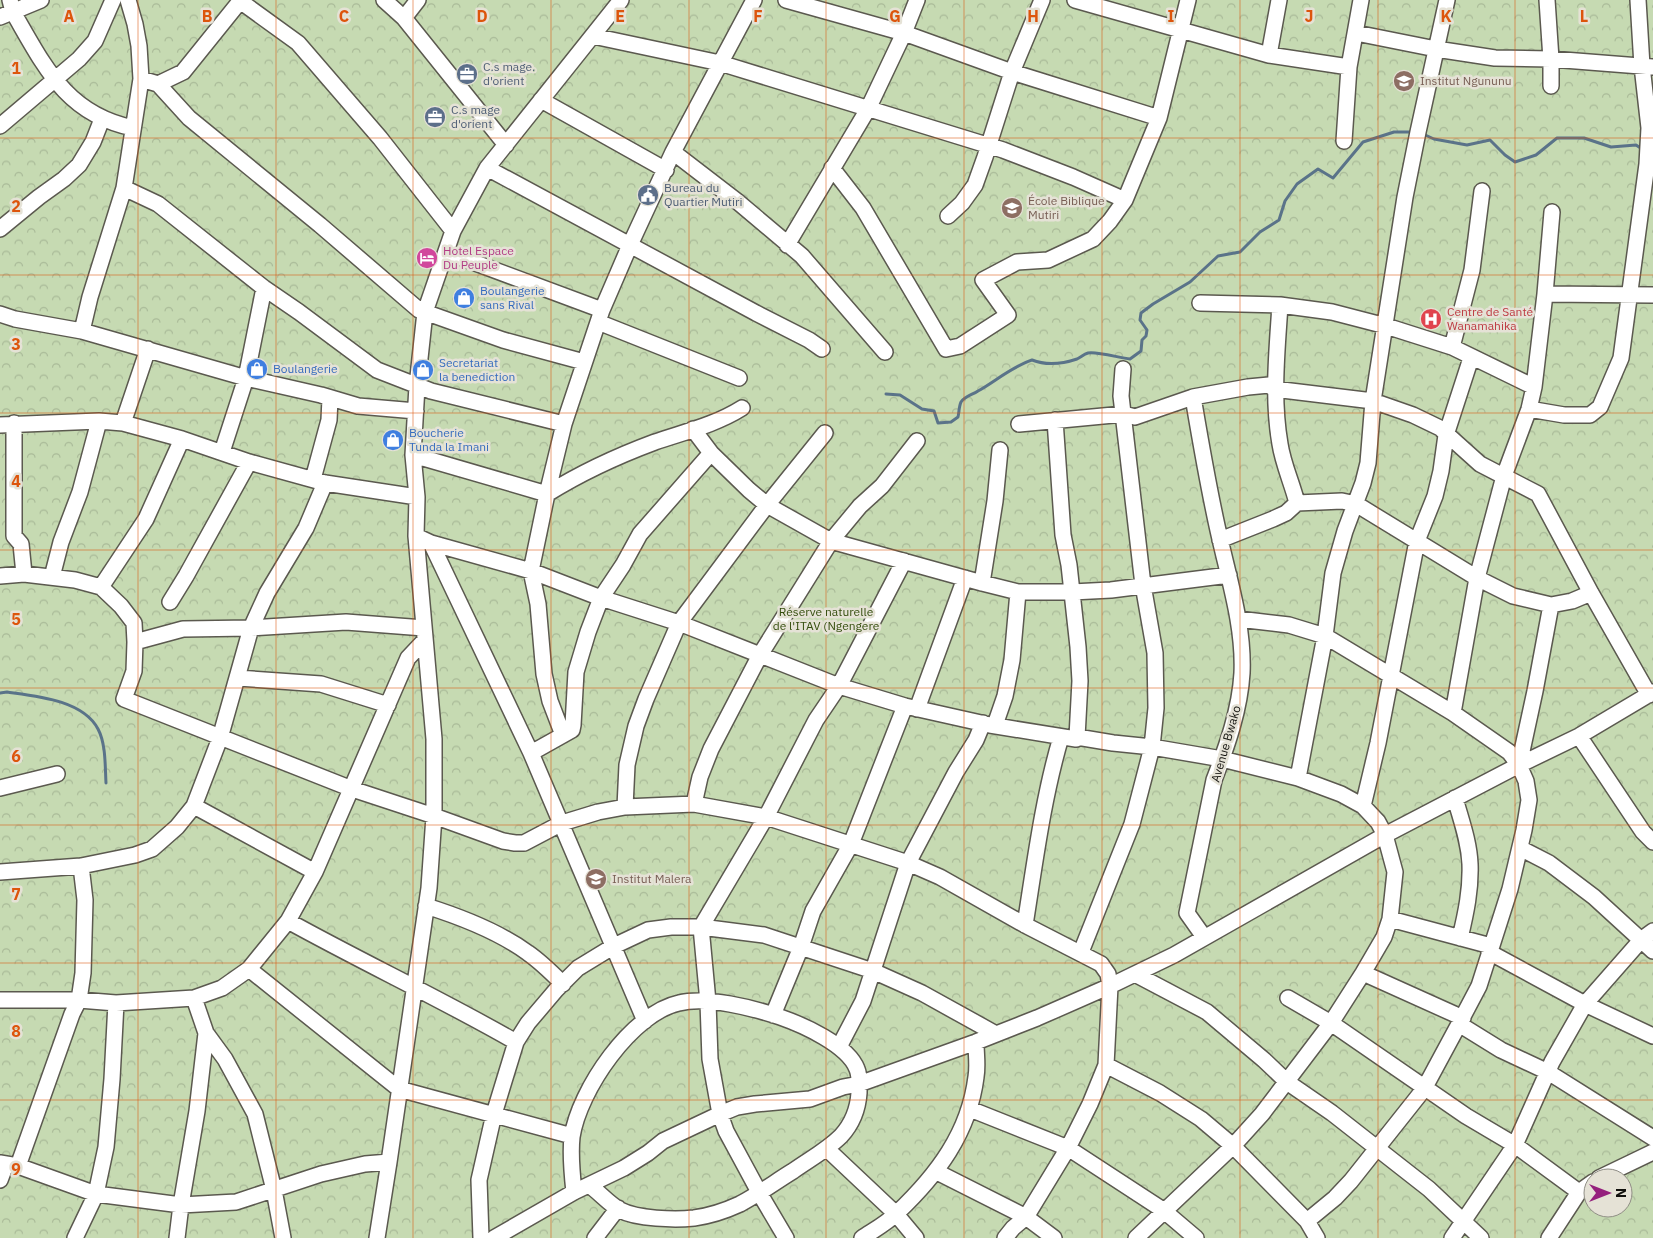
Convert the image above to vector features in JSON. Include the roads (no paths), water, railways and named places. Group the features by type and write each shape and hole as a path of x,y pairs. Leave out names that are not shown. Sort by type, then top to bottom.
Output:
{"street":[{"path":"41,0 8,10 55,81 86,109 102,119 133,128"},
{"path":"0,126 79,59 95,41 113,0"},
{"path":"82,331 90,297 124,188 141,79 139,46 128,0"},
{"path":"384,0 404,18 506,145"},
{"path":"404,18 418,0"},
{"path":"564,735 550,701 544,674 538,604 531,571 564,424 600,316 630,245 673,152 754,0"},
{"path":"786,0 904,33 1012,72 1159,118"},
{"path":"787,244 868,109 904,33 917,0"},
{"path":"948,216 962,203 975,185 1012,72 1042,0"},
{"path":"1075,0 1269,55 1349,67"},
{"path":"832,168 863,208 946,349 960,346 1008,315 983,280 1017,262 1048,260 1093,240 1125,200 1159,118 1188,0"},
{"path":"1269,55 1279,0"},
{"path":"1344,141 1349,67 1362,0"},
{"path":"1298,778 1325,636 1333,573 1368,462 1373,401 1405,197 1447,0"},
{"path":"1547,0 1551,86"},
{"path":"1529,409 1564,415 1590,415 1600,407 1621,358 1648,164 1648,67 1638,0"},
{"path":"158,84 183,72 240,1 298,43 380,138 453,231"},
{"path":"376,1238 415,987 426,906 434,816 434,739 416,536 417,497 413,455 417,386 425,312 453,231 487,168 619,1"},
{"path":"1356,33 1436,49 1495,58 1648,67"},
{"path":"593,36 720,63 988,145 1047,166 1125,200"},
{"path":"141,79 158,84 189,118 320,225 419,310 503,340 584,362"},
{"path":"541,100 666,170"},
{"path":"0,229 79,165 93,142 102,119"},
{"path":"673,152 738,202 802,256 885,352"},
{"path":"487,168 809,340 822,349"},
{"path":"124,188 158,204 264,288 377,370 417,386 564,424"},
{"path":"1452,348 1472,270 1482,191"},
{"path":"1453,713 1476,578 1504,476 1529,409 1534,387 1552,212"},
{"path":"446,252 600,316 739,378"},
{"path":"222,452 246,378 264,288"},
{"path":"1545,294 1653,295"},
{"path":"1200,302 1280,305 1332,312 1386,326 1452,348 1534,387"},
{"path":"1280,305 1274,389 1281,450 1297,503"},
{"path":"0,314 14,319 82,331 246,378 358,406 416,411"},
{"path":"123,423 148,349"},
{"path":"1363,806 1378,743 1417,541 1434,496 1441,471 1446,435 1471,358"},
{"path":"1081,952 1132,824 1152,747 1156,708 1155,653 1143,584 1121,396 1123,369"},
{"path":"494,1238 574,1192 624,1168 648,1153 662,1141 720,1114 737,1107 755,1104 810,1099 836,1089 859,1084 996,1034 1110,986 1174,956 1204,937 1385,835 1518,764 1579,736 1651,693 1591,593 1538,494 1480,464 1440,428 1413,415 1373,401 1274,389 1269,385 1262,385 1192,397 1134,417 1124,414 1019,424"},
{"name":"Avenue Bwako","path":"1192,397 1220,540 1238,619 1242,673 1237,708 1214,780 1187,913 1204,937"},
{"path":"0,872 81,866 135,855 152,849 177,827 194,806 220,738 238,678 250,628 267,593 306,528 319,481 329,420 330,398"},
{"path":"413,455 547,494 579,475 652,443 710,424 742,408"},
{"path":"1025,925 1033,865 1049,786 1069,737 1080,681 1072,592 1063,535 1055,420"},
{"path":"52,577 80,492 99,421"},
{"path":"24,574 21,544 14,536 7,424 99,421 123,423 182,438 249,462 319,481 417,497"},
{"path":"694,429 711,453 767,505 831,540 982,583 1018,592 1072,592 1111,590 1143,584 1229,576"},
{"path":"625,807 628,765 636,726 679,623 767,505 825,433"},
{"path":"101,587 146,519 182,438"},
{"path":"694,804 700,777 711,749 760,655 831,540 860,506 882,486 917,441"},
{"path":"982,583 995,501 1000,450"},
{"path":"531,753 572,730 576,672 601,598 623,566 640,534 711,453"},
{"path":"170,602 249,462"},
{"path":"1220,540 1273,519 1297,503 1342,501 1356,504 1476,578 1514,596 1551,606 1572,601 1591,593"},
{"path":"416,536 431,543 531,571 601,598 679,623 839,686 911,708 989,724 1222,759 1298,778 1342,794 1363,806 1378,822 1385,835 1395,872 1390,919 1384,936 1331,1023 1262,1114 1233,1146 1163,1210 1136,1238"},
{"path":"431,543 531,753 645,1021"},
{"path":"786,1238 760,1194 726,1130 720,1114 710,1059 708,1002 701,926 766,817 816,720 839,686 904,561"},
{"path":"0,576 24,574 52,577 75,580 101,587 121,606 134,623 134,671 124,699 352,789 503,841 516,843 524,842 562,823 598,812 625,807 694,804 766,817 908,863 940,877 1025,925 1081,952 1101,964 1108,974 1110,986 1106,1065 1090,1104 1068,1148 1026,1217 1005,1238"},
{"path":"773,1014 801,947 813,911 851,844 911,708 965,578"},
{"path":"839,1047 864,1001 908,863 956,772 976,740 989,724 1004,696 1012,660 1018,592"},
{"path":"1518,764 1536,691 1551,606"},
{"path":"1238,619 1289,626 1325,636 1453,713 1509,752 1518,764 1526,781 1530,800 1510,889 1479,986 1461,1021 1424,1089 1351,1181 1335,1198 1307,1221"},
{"path":"135,642 183,629 250,628 346,622 425,634"},
{"path":"0,1000 79,1000 116,1003 194,998 222,988 249,969 288,921 315,872 408,658 425,634"},
{"path":"238,678 322,684 388,705"},
{"path":"1579,736 1643,832 1653,842"},
{"path":"0,788 57,774"},
{"path":"1455,798 1467,839 1470,862 1470,888 1460,938"},
{"path":"194,806 315,872"},
{"path":"1520,848 1549,863 1648,935 1653,951"},
{"path":"0,1180 79,1000 83,973 85,900 81,866"},
{"path":"426,906 457,916 513,943 529,953 563,984"},
{"path":"1390,919 1460,938 1490,949 1585,1004 1653,1036"},
{"path":"288,921 351,956 467,1014 516,1042"},
{"path":"482,1238 479,1180 494,1114 516,1042 528,1023 578,968 614,946 648,930 701,926 764,935 873,971 922,993 996,1034"},
{"path":"1452,1238 1515,1144 1552,1062 1585,1004 1648,935"},
{"path":"249,969 399,1089 572,1136"},
{"path":"1363,973 1461,1021 1500,1050 1548,1072 1653,1138"},
{"path":"1135,974 1207,1012 1287,1082 1378,1148 1481,1238"},
{"path":"194,998 206,1032 225,1059 255,1114 274,1190 283,1238"},
{"path":"1288,998 1331,1023 1424,1089 1515,1144 1579,1192"},
{"path":"574,1192 572,1136 581,1108 597,1074 616,1048 645,1021 665,1008 680,1002 708,1002 734,1004 773,1014 813,1030 839,1047 857,1067 859,1084 858,1102 853,1119 842,1134 827,1149 760,1194 733,1207 694,1218 656,1218 618,1208 589,1184"},
{"path":"75,1238 96,1194 106,1147 116,1003"},
{"path":"177,1238 206,1032"},
{"path":"862,1238 896,1214 937,1172 952,1148 970,1109 977,1075 976,1042"},
{"path":"1106,1065 1160,1093 1201,1119 1233,1146 1307,1221 1316,1238"},
{"path":"970,1109 1068,1148 1163,1210 1196,1238"},
{"path":"827,1149 896,1214 916,1238"},
{"path":"1620,1168 1653,1152"},
{"path":"8,1164 96,1194 181,1204 236,1202 321,1174 365,1164 389,1162"},
{"path":"937,1172 1026,1217 1054,1238"},
{"path":"1549,1238 1579,1192 1583,1189"},
{"path":"595,1238 618,1208"}],"waterway":[{"path":"886,394 900,395 922,409 934,411 938,423 951,422 958,417 960,404 964,398 985,387 1010,370 1032,360 1049,364 1060,363 1077,359 1087,353 1130,359 1141,351 1142,340 1146,336 1147,330 1140,320 1141,313 1190,282 1218,256 1240,252 1260,232 1279,220 1285,201 1297,184 1318,169 1333,178 1363,142 1394,132 1410,132"},
{"path":"1423,134 1434,139 1467,145 1490,140 1515,162 1536,155 1557,138 1584,138 1611,147 1636,145 1642,149"},
{"path":"0,693 7,692 58,701 82,712 91,719 101,735 105,755 106,783"}],"place":[{"name":"C.s mage. d'orient","path":"467,74"},
{"name":"Institut Ngununu","path":"1404,81"},
{"name":"C.s mage d'orient","path":"435,117"},
{"name":"Bureau du Quartier Mutiri","path":"648,195"},
{"name":"École Biblique Mutiri","path":"1012,208"},
{"name":"Hotel Espace Du Peuple","path":"427,258"},
{"name":"Boulangerie sans Rival","path":"464,298"},
{"name":"Centre de Santé Wanamahika","path":"1431,319"},
{"name":"Boulangerie","path":"257,369"},
{"name":"Secretariat la benediction","path":"423,370"},
{"name":"Boucherie Tunda la Imani","path":"393,440"},
{"name":"Institut Malera","path":"596,879"}],"park label":[{"name":"Réserve naturelle de l'ITAV (Ngengere","path":"826,619"}]}
